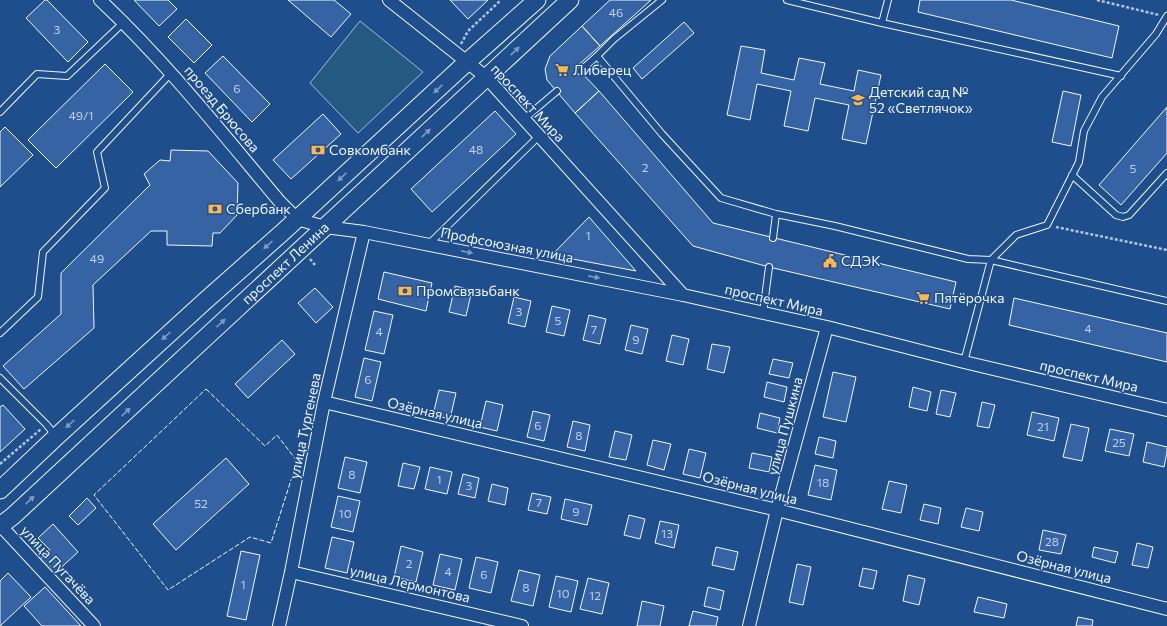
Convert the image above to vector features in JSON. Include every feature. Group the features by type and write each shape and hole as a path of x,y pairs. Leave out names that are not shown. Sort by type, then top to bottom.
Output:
{"main road":[{"name":"проспект Ленина","path":"0,490 56,436 537,0"},
{"name":"проспект Ленина","path":"0,526 13,516 128,410 570,0"}],"street":[{"name":"проезд Брюсова","path":"100,0 124,22 171,73 280,202 297,219"},
{"name":"проспект Мира","path":"389,0 466,63 486,77 683,295 827,327 964,362 1167,410"},
{"path":"297,219 325,226"},
{"name":"Профсоюзная улица","path":"325,226 364,232 683,295"},
{"name":"улица Тургенева","path":"279,626 324,402 364,232"},
{"name":"улица Пушкина","path":"749,626 777,510 827,327"},
{"name":"Озёрная улица","path":"324,402 777,510 1167,609"},
{"name":"улица Пугачёва","path":"0,526 94,626"},
{"name":"улица Лермонтова","path":"291,572 522,626"}],"lane":[{"path":"580,70 614,39 662,0"},
{"path":"788,0 882,23 1121,76"},
{"path":"882,23 888,0"},
{"path":"964,362 991,260 1016,235 1047,226 1079,162 1084,131 1102,97 1156,34 1167,16"},
{"path":"0,112 37,74 67,76 124,22"},
{"path":"596,56 662,134 722,198 776,214 835,226 968,259 991,260 1167,301"},
{"path":"0,333 38,297 43,252 105,188 97,152 171,73"},
{"path":"524,119 557,91"},
{"path":"428,245 539,136"},
{"path":"1072,175 1116,215 1123,217 1129,215 1167,173"},
{"path":"773,238 776,214"},
{"path":"763,313 769,268"},
{"path":"0,378 56,436"}],"path":[{"path":"1097,0 1167,16"},
{"path":"1047,226 1167,250"}],"shaded area":[{"path":"360,21 423,72 358,133 310,83"}],"building":[{"path":"45,0 47,0 88,42 68,62 26,18"},
{"path":"134,0 168,0 177,9 159,26"},
{"path":"288,0 334,0 351,14 331,37"},
{"path":"450,0 488,0 468,19"},
{"path":"610,0 651,0 600,46 582,26"},
{"path":"920,0 1011,0 1119,26 1112,58 918,12"},
{"path":"186,19 212,45 194,63 168,37"},
{"path":"684,22 694,33 642,79 633,68"},
{"name":"Либерец","path":"582,26 600,46 576,67 599,91 575,113 547,80 545,69 550,56"},
{"path":"741,46 765,50 761,73 794,80 799,58 825,63 820,84 854,91 858,70 881,75 866,144 842,139 849,105 815,98 808,131 784,126 791,91 757,84 750,120 727,115"},
{"path":"223,56 270,104 252,122 205,73"},
{"path":"105,64 133,92 56,168 28,140"},
{"path":"599,91 713,223 956,282 950,309 769,267 693,246 575,113"},
{"path":"1063,91 1081,95 1071,146 1052,142"},
{"path":"1167,107 1167,153 1121,205 1099,185"},
{"path":"495,111 516,134 432,212 411,189"},
{"path":"323,114 341,134 291,179 273,160"},
{"path":"5,127 33,155 0,187 0,132"},
{"path":"171,150 208,151 238,183 237,215 220,233 213,233 212,246 167,245 167,231 151,231 93,285 94,328 24,389 3,366 61,314 61,273 150,185 144,174 160,160 170,161"},
{"path":"589,217 636,271 552,255"},
{"name":"Промсвязьбанк","path":"384,272 432,283 426,311 378,299"},
{"path":"455,286 472,290 466,316 449,312"},
{"path":"315,288 333,307 316,323 298,303"},
{"path":"514,297 531,301 525,327 508,323"},
{"path":"1014,298 1167,333 1167,362 1009,325"},
{"path":"552,306 570,310 564,336 546,332"},
{"path":"374,311 393,315 384,354 365,350"},
{"path":"589,315 606,319 600,344 583,340"},
{"path":"631,325 648,329 642,354 625,350"},
{"path":"672,335 689,339 683,365 666,361"},
{"path":"282,340 295,354 248,398 235,384"},
{"path":"712,344 730,347 724,373 707,369"},
{"path":"364,358 381,362 372,401 355,397"},
{"path":"773,359 793,363 789,378 769,374"},
{"path":"833,372 856,377 846,422 823,417"},
{"path":"767,382 787,387 784,402 764,397"},
{"path":"913,387 931,392 927,411 909,407"},
{"path":"439,390 456,393 450,419 433,415"},
{"path":"941,390 956,393 950,417 936,414"},
{"path":"486,401 503,405 497,431 480,427"},
{"path":"982,402 995,405 989,428 977,426"},
{"path":"3,405 25,429 0,452 0,407"},
{"path":"533,411 550,415 544,441 527,437"},
{"path":"1032,412 1059,418 1054,441 1027,435"},
{"path":"760,413 780,418 777,433 757,428"},
{"path":"573,421 590,425 585,451 567,447"},
{"path":"1071,424 1089,428 1082,461 1063,457"},
{"path":"1110,429 1134,434 1129,456 1105,451"},
{"path":"615,431 632,435 626,460 609,457"},
{"path":"819,437 836,441 833,458 815,454"},
{"path":"653,440 671,444 664,470 647,465"},
{"path":"1147,442 1167,447 1164,467 1143,462"},
{"path":"689,449 706,453 700,478 683,474"},
{"path":"752,453 772,457 769,472 749,468"},
{"path":"345,457 367,462 360,493 338,488"},
{"path":"226,458 249,484 176,550 153,524"},
{"path":"403,463 420,467 414,489 398,486"},
{"path":"815,465 837,470 831,500 808,495"},
{"path":"430,467 452,472 447,494 425,489"},
{"path":"463,474 479,478 475,498 458,494"},
{"path":"889,481 907,485 901,513 882,509"},
{"path":"492,484 508,488 505,505 488,501"},
{"path":"532,493 551,497 547,514 528,510"},
{"path":"338,496 360,501 353,532 331,527"},
{"path":"87,498 96,508 78,525 69,516"},
{"path":"565,499 592,505 587,525 561,519"},
{"path":"924,504 941,508 938,524 920,520"},
{"path":"966,508 983,512 979,531 961,527"},
{"path":"629,515 645,519 640,539 624,535"},
{"path":"660,521 679,525 674,548 655,543"},
{"path":"53,524 78,552 52,576 38,561 50,550 38,538"},
{"path":"1043,530 1066,535 1061,554 1039,550"},
{"path":"332,537 354,542 347,573 325,568"},
{"path":"1137,543 1153,547 1148,568 1132,565"},
{"path":"401,546 423,552 416,582 394,577"},
{"path":"716,547 738,552 734,570 712,565"},
{"path":"1094,547 1118,552 1115,563 1092,557"},
{"path":"241,551 260,555 246,620 227,616"},
{"path":"440,554 462,559 455,590 433,585"},
{"path":"476,557 498,562 491,593 469,588"},
{"path":"797,564 811,567 803,605 789,602"},
{"path":"863,568 877,571 873,589 859,586"},
{"path":"519,570 540,575 533,606 511,601"},
{"path":"8,573 31,597 0,626 0,581"},
{"path":"908,575 925,579 919,605 903,601"},
{"path":"556,576 578,581 571,612 549,607"},
{"path":"588,578 609,583 602,614 580,609"},
{"path":"45,587 81,626 42,626 24,606"},
{"path":"708,587 724,591 720,610 704,606"},
{"path":"978,597 1007,604 1004,618 974,612"},
{"path":"642,601 664,606 660,626 637,626"},
{"path":"693,611 718,617 716,626 689,626"},
{"path":"1078,617 1093,620 1092,626 1076,626"}],"fence":[{"path":"206,389 265,446 277,435 297,461 271,543 250,537 168,590 94,495 206,389"}],"place":[{"name":"Либерец","path":"562,70"},
{"name":"Детский сад № 52 «Светлячок»","path":"858,100"},
{"name":"Совкомбанк","path":"318,150"},
{"name":"Сбербанк","path":"215,209"},
{"name":"СДЭК","path":"830,261"},
{"name":"Промсвязьбанк","path":"405,291"},
{"name":"Пятёрочка","path":"923,298"}]}
